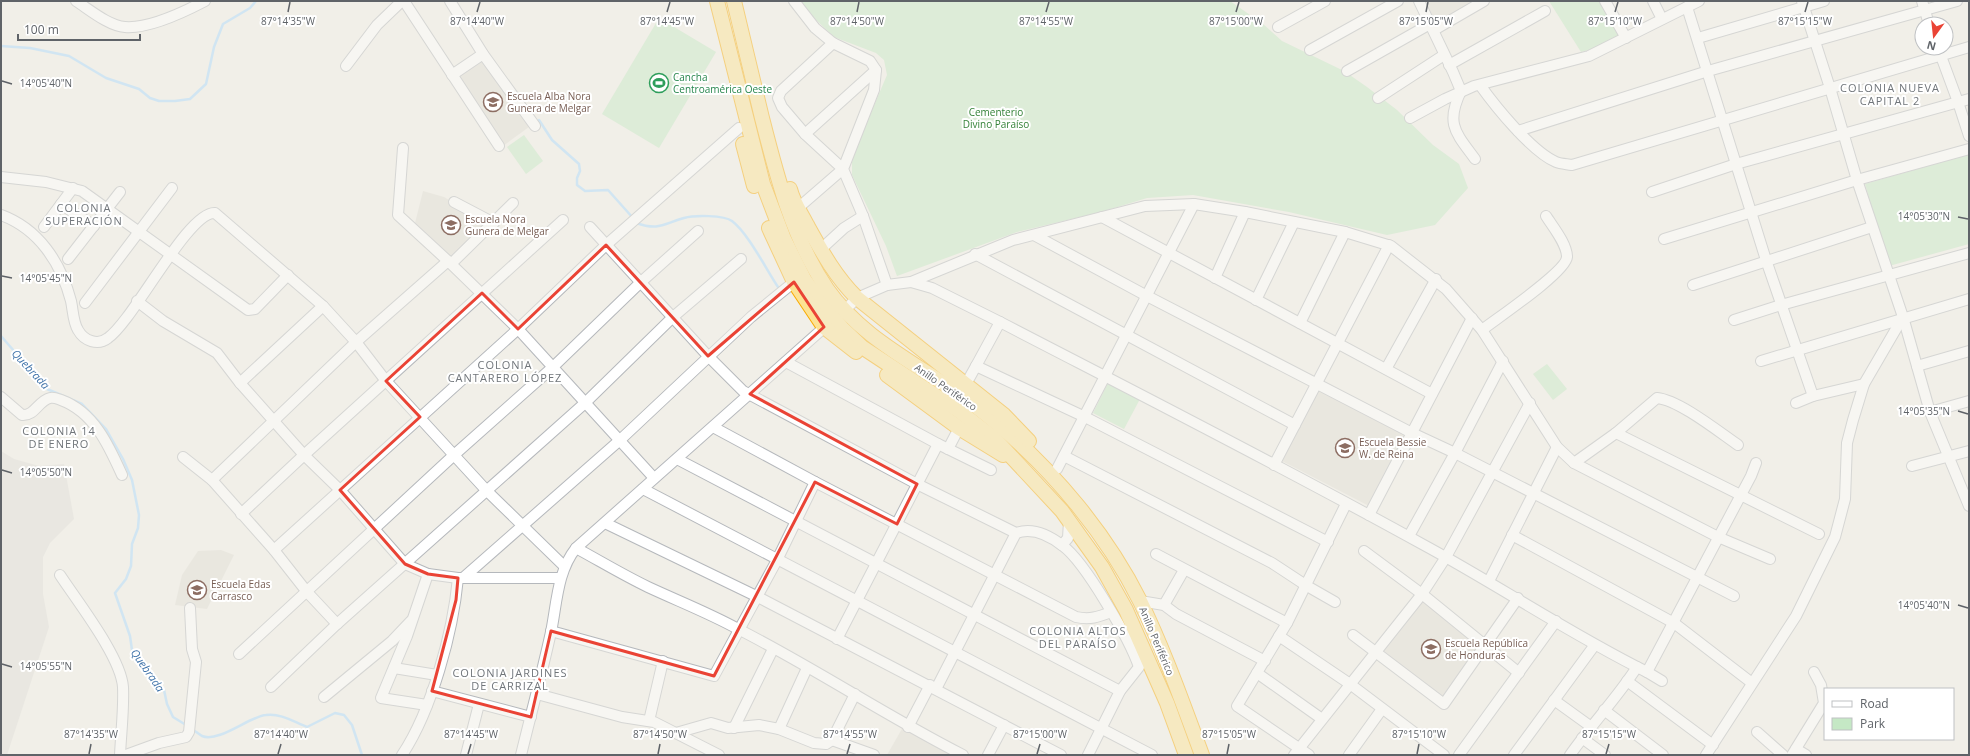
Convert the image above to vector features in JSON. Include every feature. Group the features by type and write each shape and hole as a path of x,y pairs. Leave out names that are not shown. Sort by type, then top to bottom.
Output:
{"highway":[{"name":"Anillo Periférico","path":"717,1 763,184 774,215 804,279 842,328 862,347 959,411 994,438 1069,521 1102,567 1126,610 1167,703 1186,755"},
{"name":"Anillo Periférico","path":"734,1 777,178 799,237 827,288 861,327 886,347 957,392 1000,426 1034,458 1076,503 1115,558 1140,601 1180,696 1202,755"},
{"path":"746,52 763,90 791,193 820,250 853,302 966,384 1004,415 1057,469 1076,503"},
{"path":"732,62 731,93 760,205 780,254 794,282 826,326 959,428 1021,467"}],"street":[{"path":"76,1 109,22 124,28 152,23 188,10 205,1"},
{"path":"346,66 377,25 403,1 499,146"},
{"path":"450,1 483,54 535,126"},
{"path":"794,1 815,28 833,42 870,61 876,70 874,90 843,169 798,208"},
{"path":"1278,27 1325,1"},
{"path":"1310,50 1398,1"},
{"path":"1419,1 1461,91"},
{"path":"1347,71 1484,1"},
{"path":"1605,1 1626,38"},
{"path":"1652,1 1662,19"},
{"path":"1698,38 1803,4 1824,1"},
{"path":"1518,131 1923,5 1957,1"},
{"path":"1410,118 1461,91 1589,56 1694,3 1698,38 1736,164 1766,260 1813,396"},
{"path":"1803,4 1872,227 1903,317 1930,412 1947,456 1969,504"},
{"path":"1923,5 1926,16"},
{"path":"1449,66 1545,12"},
{"path":"833,42 781,91 778,98 782,107 805,134 843,169 863,216 887,285"},
{"path":"1954,49 1969,47"},
{"path":"452,75 483,54"},
{"path":"1378,98 1444,55"},
{"path":"1480,85 1518,131 1544,155 1557,162 1572,165 1830,88 1924,56"},
{"path":"1941,56 1969,136"},
{"path":"805,134 876,70"},
{"path":"1461,91 1454,106 1453,119 1456,132 1476,159"},
{"path":"1652,192 1736,164 1969,99"},
{"path":"274,550 518,329 606,246 739,128"},
{"path":"403,148 398,215 450,262 518,329 654,478"},
{"path":"1664,238 1969,148"},
{"path":"1,178 46,182 82,191 140,231 248,310 255,309 288,275"},
{"path":"44,226 73,188"},
{"path":"85,303 172,188"},
{"path":"68,259 120,192"},
{"path":"454,202 494,223"},
{"path":"212,480 356,342 450,262 494,223 513,203"},
{"path":"853,302 887,285 911,282 975,254 1013,240 1145,206 1163,203 1194,204 1244,212 1345,232 1389,245 1436,280 1482,330 1557,447 1574,463 1718,537 1770,559"},
{"path":"61,204 94,226"},
{"path":"1057,469 1194,204"},
{"path":"1215,278 1244,212"},
{"path":"1,215 26,229 40,241 54,258 62,274 77,329 84,338 92,342 100,342 109,338 171,254 203,216 215,213 323,306 356,342 386,381 486,490 564,566"},
{"path":"820,250 844,228 863,216"},
{"path":"1482,330 1544,283 1564,265 1567,257 1565,249 1546,216"},
{"path":"1102,217 1432,394"},
{"path":"241,514 304,454 563,220"},
{"path":"1256,300 1294,222"},
{"path":"590,227 736,386 917,484 1016,533"},
{"path":"1693,285 1766,260 1872,227"},
{"path":"239,654 454,455 553,368 641,282 698,231"},
{"path":"1300,323 1345,232"},
{"path":"1034,235 1147,296 1412,434 1493,472 1533,494 1734,596"},
{"path":"1274,465 1389,245"},
{"path":"1734,320 1781,305 1969,253"},
{"path":"975,254 1295,425"},
{"path":"271,687 337,624 585,403 673,317 741,259"},
{"path":"1386,369 1436,280"},
{"path":"402,755 415,735 432,691 461,578 620,440 708,356 751,317 794,282"},
{"path":"911,282 932,288 1000,322 1409,536 1489,580 1594,646 1662,681"},
{"path":"1761,362 1903,317 1969,299"},
{"path":"137,301 163,321 217,352 240,383 304,454 340,490 405,564 428,574 461,578 560,578"},
{"path":"240,383 323,306"},
{"path":"1706,755 1796,616 1835,537 1845,499 1847,443 1864,384 1903,317"},
{"path":"1369,516 1472,318"},
{"path":"966,384 1000,322"},
{"path":"521,755 537,694 551,631 560,578 564,566 576,548 826,326"},
{"path":"1917,366 1969,351"},
{"path":"1409,536 1455,453 1503,361"},
{"path":"786,362 938,444 991,470"},
{"path":"976,366 1085,416 1328,542"},
{"path":"1796,403 1813,396 1864,384"},
{"path":"1,397 22,415 32,413 47,399 52,397 71,404 88,417 107,442 122,475"},
{"path":"1574,463 1616,433 1657,398 1663,398 1692,414 1738,445"},
{"path":"1930,412 1969,401"},
{"path":"1296,752 1375,651 1422,594 1446,557 1530,404"},
{"path":"713,427 815,482 1076,617 1086,619 1095,618 1111,612"},
{"path":"948,449 959,428"},
{"path":"1616,433 1819,534"},
{"path":"837,639 938,444"},
{"path":"1489,580 1557,447"},
{"path":"1912,466 1969,451"},
{"path":"1064,456 1272,563 1335,602"},
{"path":"183,458 212,480 274,550 307,592 337,624"},
{"path":"677,459 1120,691"},
{"path":"1647,672 1674,623 1756,463"},
{"path":"551,631 714,676 756,596 777,560 815,482"},
{"path":"643,489 1152,755"},
{"path":"1309,755 1296,752 1237,706 1265,661 1307,586 1346,504"},
{"path":"1062,545 1068,538 1069,521"},
{"path":"605,523 756,596 1061,755"},
{"path":"908,727 954,652 1016,533 1024,530 1034,530 1062,545 1086,572 1111,612 1140,667 1120,691 1088,755"},
{"path":"1512,535 1674,623 1752,683"},
{"path":"576,548 646,586 689,604 740,629 855,694 908,727 963,755"},
{"path":"1364,551 1422,594 1518,672"},
{"path":"1156,554 1287,623"},
{"path":"1164,605 1184,570"},
{"path":"427,705 381,698 414,618 428,574"},
{"path":"60,575 102,637 118,667 123,686 120,755"},
{"path":"1353,635 1444,704 1518,598"},
{"path":"1140,601 1164,605 1176,614 1265,661"},
{"path":"126,755 159,743 186,737 189,732 196,662 192,649 190,608"},
{"path":"324,697 392,640 414,618"},
{"path":"1459,755 1556,621"},
{"path":"1279,636 1350,684 1444,755"},
{"path":"1514,755 1594,646"},
{"path":"734,728 774,649"},
{"path":"649,721 663,661"},
{"path":"1570,755 1590,726 1637,667"},
{"path":"394,668 437,675"},
{"path":"779,729 807,668"},
{"path":"1806,755 1794,752 1824,703 1821,685 1814,672"},
{"path":"1257,673 1322,719"},
{"path":"1627,681 1713,745"},
{"path":"432,691 530,717"},
{"path":"537,694 622,717 649,721 719,755"},
{"path":"676,733 712,723 734,728 759,725 779,729 814,743 826,744 832,740 855,694"},
{"path":"1554,700 1590,726"},
{"path":"466,755 479,704"},
{"path":"1349,755 1382,709"},
{"path":"1604,710 1662,755"},
{"path":"988,755 1004,725"},
{"path":"1758,732 1783,755"},
{"path":"1582,738 1605,755"},
{"path":"832,740 874,755"}],"highlighted area":[{"path":"606,245 708,356 794,282 824,327 750,394 917,484 897,524 815,482 714,676 551,631 531,717 432,691 456,600 458,578 428,574 405,564 340,490 420,417 386,381 482,293 518,329"}],"shaded area":[{"path":"1421,1 1477,1 1434,25"},
{"name":"Escuela Alba Nora Gunera de Melgar","path":"483,61 529,127 503,146 457,78"},
{"name":"Escuela Nora Gunera de Melgar","path":"423,191 444,197 489,224 452,260 414,227"},
{"name":"Escuela Bessie W. de Reina","path":"1318,391 1408,435 1371,507 1282,461"},
{"path":"1,451 14,459 39,466 64,464 74,519 50,543 43,557 43,594 49,627 7,755 1,755"},
{"name":"Escuela Edas Carrasco","path":"221,550 234,555 207,609 175,605 182,575 198,551"},
{"name":"Escuela República de Honduras","path":"1424,598 1482,647 1445,699 1380,651"},
{"path":"903,727 957,755 887,755"}],"green space":[{"name":"Cementerio Divino Paraíso","path":"799,1 1230,1 1263,24 1282,41 1344,71 1397,110 1433,145 1459,164 1468,188 1435,225 1387,235 1289,212 1193,195 1147,198 1101,212 1017,232 897,276 886,246 852,175 852,162 855,150 887,75 884,60 876,53 834,37"},
{"path":"1549,1 1601,1 1623,36 1600,47 1581,52"},
{"name":"Cancha Centroamérica Oeste","path":"659,18 716,52 659,148 602,114"},
{"path":"524,135 543,161 526,174 507,147"},
{"path":"1969,154 1969,244 1889,266 1865,184"},
{"path":"1547,364 1567,389 1553,400 1533,374"},
{"path":"1108,383 1140,399 1124,429 1093,413"}],"waterway":[{"path":"1,46 30,48 69,56 106,78 139,89 150,98 159,101 190,99 206,84 214,47 223,24 250,8 256,1"},
{"path":"539,120 552,140 579,164 580,171 577,178 577,185 585,191 608,190 633,218"},
{"path":"636,223 656,227 695,216 709,216 728,219 732,221 744,234 778,287"},
{"name":"Quebrada","path":"1,336 47,389 82,404 106,429 123,459 132,480 139,515 138,528 132,544 131,566 126,579 115,593 130,636 132,650 164,690 167,704 173,717 186,725"},
{"name":"Quebrada","path":"192,729 202,736 217,736 259,716 266,715 277,715 307,727 335,713 344,715 352,725 362,755"}],"place":[{"name":"Cancha Centroamérica Oeste","path":"659,83"},
{"name":"Escuela Alba Nora Gunera de Melgar","path":"493,102"},
{"name":"Escuela Nora Gunera de Melgar","path":"451,225"},
{"name":"Escuela Bessie W. de Reina","path":"1345,448"},
{"name":"Escuela Edas Carrasco","path":"197,590"},
{"name":"Escuela República de Honduras","path":"1431,649"}],"district":[{"name":"COLONIA NUEVA CAPITAL 2","path":"1890,93"},
{"name":"COLONIA SUPERACIÓN","path":"84,213"},
{"name":"COLONIA CANTARERO LÓPEZ","path":"505,370"},
{"name":"COLONIA 14 DE ENERO","path":"59,436"},
{"name":"COLONIA ALTOS DEL PARAÍSO","path":"1078,636"},
{"name":"COLONIA JARDINES DE CARRIZAL","path":"510,678"}]}
